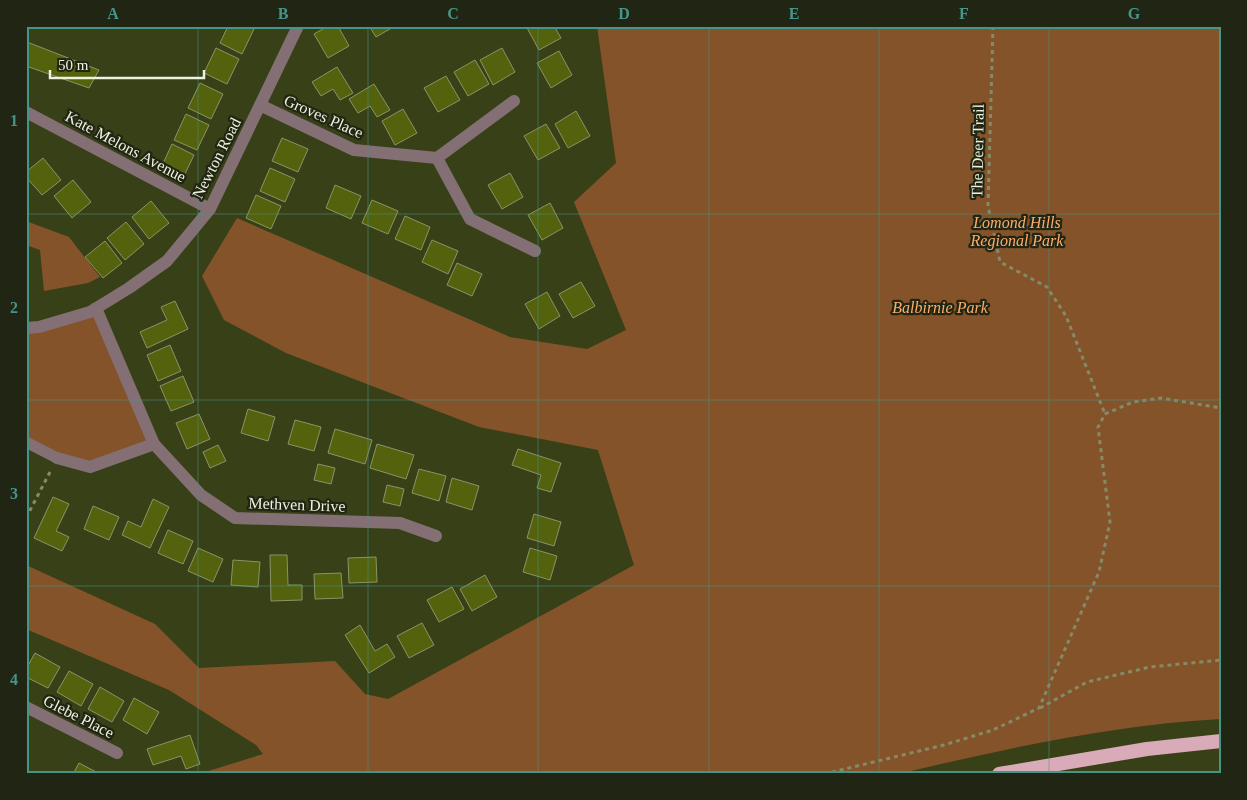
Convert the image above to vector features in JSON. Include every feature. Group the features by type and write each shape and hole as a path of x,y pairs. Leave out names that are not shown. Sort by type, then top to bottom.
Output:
{"highway":[{"path":"999,774 1147,749 1221,742"}],"street":[{"name":"Newton Road","path":"26,328 39,328 90,312 130,288 167,262 210,209 298,26"},
{"path":"514,100 436,158 470,219 535,251"},
{"name":"Groves Place","path":"260,106 354,150 436,158"},
{"name":"Kate Melons Avenue","path":"26,112 210,209"},
{"name":"Methven Drive","path":"96,308 154,444 201,495 235,518 400,524 436,536"},
{"path":"57,458 90,468 154,444"},
{"name":"Glebe Place","path":"26,708 117,753"}],"lane":[{"path":"26,442 57,458"}],"path":[{"name":"The Deer Trail","path":"992,26 988,206 1000,262 1047,287 1066,316 1105,414"},
{"path":"1039,708 1099,572 1110,522 1098,426 1105,414 1133,402 1161,398 1221,408"},
{"path":"26,518 57,458"},
{"path":"824,774 944,745 985,732 1039,708 1086,682 1150,667 1221,660"}],"green space":[{"name":"Balbirnie Park","path":"597,26 1221,26 1221,719 1099,732 1018,747 898,774 199,774 263,754 256,745 169,690 26,629 26,565 155,624 199,668 335,661 365,694 388,699 634,565 598,450 479,427 286,353 224,320 202,276 237,218 510,337 587,349 626,330 574,202 616,163"},
{"path":"26,221 69,237 100,277 88,283 44,291 40,250 26,245"},
{"path":"98,307 154,444 90,467 26,442 26,328"}],"building":[{"path":"228,26 249,26 254,29 242,54 220,43"},
{"path":"328,26 338,26 349,46 328,58 314,34"},
{"path":"369,26 395,26 376,37"},
{"path":"526,26 554,26 561,38 539,50"},
{"path":"27,42 99,70 89,88 26,66"},
{"path":"216,48 239,59 227,84 204,73"},
{"path":"502,48 515,72 493,85 480,60"},
{"path":"559,51 572,75 551,88 537,63"},
{"path":"475,60 489,84 468,96 454,72"},
{"path":"337,67 353,93 340,100 333,89 321,96 312,82"},
{"path":"446,76 460,100 438,112 424,88"},
{"path":"200,83 223,94 211,119 188,108"},
{"path":"374,84 390,110 377,117 370,106 358,113 349,99"},
{"path":"403,109 417,133 395,145 382,121"},
{"path":"576,111 590,136 568,148 555,124"},
{"path":"186,114 209,125 197,150 174,140"},
{"path":"546,124 560,148 538,160 524,136"},
{"path":"282,138 308,149 298,172 272,161"},
{"path":"172,144 194,155 182,180 160,170"},
{"path":"43,158 61,180 42,195 26,177 26,172"},
{"path":"270,168 295,179 285,202 260,191"},
{"path":"510,173 523,197 502,209 488,185"},
{"path":"73,180 91,202 72,218 54,196"},
{"path":"335,185 361,196 351,219 326,208"},
{"path":"256,195 281,206 271,229 246,218"},
{"path":"372,200 398,211 388,234 362,223"},
{"path":"151,201 169,223 149,239 132,217"},
{"path":"550,203 563,228 542,240 528,215"},
{"path":"405,216 430,227 421,250 395,239"},
{"path":"126,222 144,244 125,260 107,238"},
{"path":"432,240 458,251 448,274 422,262"},
{"path":"105,241 122,263 103,278 85,257"},
{"path":"457,263 482,274 472,296 447,285"},
{"path":"581,282 595,306 573,318 559,294"},
{"path":"547,292 560,316 539,329 525,304"},
{"path":"175,301 188,329 147,348 140,332 167,320 161,307"},
{"path":"170,345 181,371 158,381 147,355"},
{"path":"183,376 194,402 171,411 160,386"},
{"path":"248,409 275,417 268,441 241,433"},
{"path":"199,414 210,439 187,449 176,423"},
{"path":"295,420 321,427 314,451 288,444"},
{"path":"335,429 372,440 365,464 328,453"},
{"path":"377,444 414,455 406,479 370,468"},
{"path":"218,445 226,461 210,468 203,452"},
{"path":"518,449 561,463 551,492 537,488 541,475 512,465"},
{"path":"318,464 335,468 331,484 314,480"},
{"path":"419,469 446,476 439,501 412,493"},
{"path":"452,478 479,486 472,510 446,502"},
{"path":"387,485 404,489 400,506 383,502"},
{"path":"53,497 69,504 56,531 69,537 62,551 34,538"},
{"path":"153,499 169,507 150,548 122,535 128,521 141,527"},
{"path":"93,506 119,517 109,540 84,529"},
{"path":"534,514 561,522 554,546 527,538"},
{"path":"168,530 193,541 183,564 158,553"},
{"path":"198,548 223,559 213,582 188,571"},
{"path":"530,548 557,556 550,580 523,572"},
{"path":"270,555 287,555 288,585 302,585 302,600 271,601"},
{"path":"376,557 377,582 349,583 348,558"},
{"path":"233,560 260,562 258,587 231,585"},
{"path":"341,573 343,598 315,599 314,574"},
{"path":"485,575 497,597 472,611 460,589"},
{"path":"452,587 464,609 439,622 427,600"},
{"path":"422,623 434,645 409,658 397,636"},
{"path":"360,625 375,651 387,644 395,657 369,673 345,635"},
{"path":"35,653 60,667 48,688 26,677 26,669"},
{"path":"69,671 93,684 81,706 57,692"},
{"path":"100,687 124,701 112,722 88,709"},
{"path":"134,698 159,712 147,734 123,720"},
{"path":"190,735 200,764 186,769 181,756 153,765 147,749"},
{"path":"79,763 100,774 73,774"}],"park label":[{"name":"Lomond Hills Regional Park","path":"1017,231"}]}
